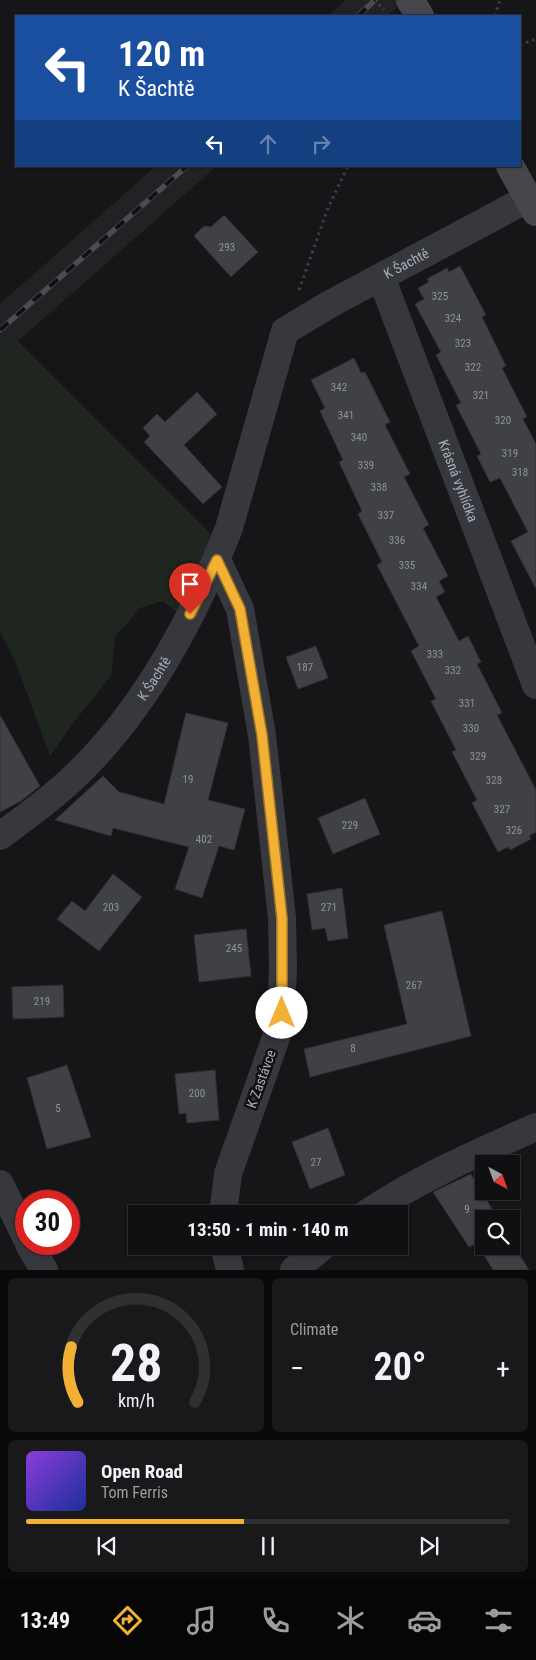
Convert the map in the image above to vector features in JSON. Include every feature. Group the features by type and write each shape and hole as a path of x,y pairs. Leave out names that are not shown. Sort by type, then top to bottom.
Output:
{"street":[{"path":"410,0 419,15"},
{"path":"511,167 533,205"},
{"name":"K Šachtě","path":"0,836 67,783 118,729 159,671 217,560 230,528 285,331 381,277 533,205"},
{"name":"Krásná vyhlídka","path":"381,277 536,685"},
{"name":"K Zastávce","path":"217,560 240,609 262,735 282,918 283,968 280,1026 228,1174 225,1205"},
{"path":"380,1205 404,1189 440,1170 536,1127"},
{"path":"0,1184 15,1215"},
{"path":"35,1255 44,1270"},
{"path":"226,1255 230,1270"},
{"path":"294,1270 312,1255"}],"path":[{"path":"374,0 388,15"},
{"path":"495,15 500,0"},
{"path":"521,45 536,39"},
{"path":"285,331 317,235 348,167"}],"shaded area":[{"path":"346,0 405,0 388,15 329,15"},
{"path":"155,167 216,167 0,357 0,304"},
{"path":"16,339 211,534 198,576 177,612 163,601 140,608 115,637 111,676 74,722 50,756 16,663 0,632 0,353"}],"building":[{"path":"224,215 258,252 231,277 194,236 204,226 211,227"},
{"path":"460,266 486,315 482,317 506,366 502,368 527,417 523,419 536,444 536,589 511,541 528,532 500,478 490,482 477,456 481,454 456,405 461,403 436,355 441,352 415,304 424,299 418,288 429,282 427,279 447,268 449,272"},
{"path":"354,358 361,373 365,372 390,422 385,425 410,474 404,477 429,525 423,528 448,576 439,581 445,592 436,597 459,641 468,636 481,662 477,664 502,713 497,715 536,790 536,832 529,836 531,839 510,850 508,847 498,852 472,803 477,800 452,752 456,750 431,701 436,699 411,651 419,646 377,565 382,562 358,514 362,511 339,462 343,460 320,411 325,408 311,380"},
{"path":"197,392 217,414 184,445 222,487 203,504 144,442 150,436 143,428 157,414 165,422"},
{"path":"316,646 328,678 298,689 286,657"},
{"path":"186,713 228,723 208,800 245,809 234,850 219,846 202,898 175,889 189,847 113,828 111,836 55,820 103,776 119,792 164,804"},
{"path":"0,715 40,786 21,801 0,812"},
{"path":"365,798 380,834 333,854 318,818"},
{"path":"113,874 142,897 99,951 57,919 72,901 85,911"},
{"path":"342,888 348,938 328,941 325,928 312,930 307,894"},
{"path":"442,911 471,1036 310,1077 304,1049 407,1024 384,925"},
{"path":"246,929 251,976 199,982 194,935"},
{"path":"63,985 64,1017 13,1019 12,987"},
{"path":"67,1065 91,1137 47,1149 27,1078"},
{"path":"215,1070 219,1120 187,1123 186,1113 179,1114 175,1074"},
{"path":"328,1128 345,1175 310,1189 292,1142"},
{"path":"471,1174 475,1181 475,1200 487,1200 493,1210 475,1210 475,1244 469,1247 433,1192"},
{"path":"484,1255 520,1255 529,1270 493,1270"}],"railway":[{"path":"359,15 375,0"},
{"path":"0,330 186,167"}],"route":[{"path":"190,614 217,560 225,572 240,609 262,735 282,918 282,1013"}]}
